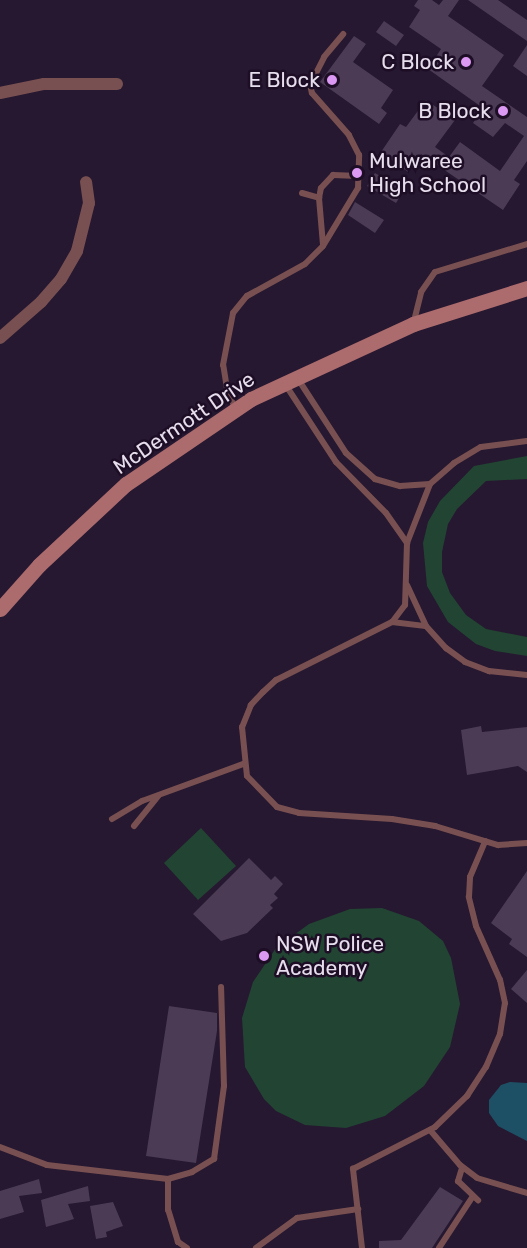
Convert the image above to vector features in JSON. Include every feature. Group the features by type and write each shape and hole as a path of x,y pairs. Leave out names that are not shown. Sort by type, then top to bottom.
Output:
{"main road":[{"name":"McDermott Drive","path":"0,609 39,565 126,484 237,408 290,380 413,324 527,288"}],"street":[{"path":"0,93 44,84 117,84"},
{"path":"0,338 48,295 77,251 89,203 86,182"}],"lane":[{"path":"237,408 228,395 223,365 233,313 248,296 305,264 323,246 346,212 359,176 359,155 349,135 312,93 310,85 324,57 344,34"},
{"path":"323,246 319,198 321,188 333,175 359,176"},
{"path":"302,193 319,198"},
{"path":"413,324 421,292 435,272 527,244"},
{"path":"290,380 346,453 361,468 375,478 400,486 430,484"},
{"path":"290,380 336,462 386,513 407,543"},
{"path":"527,441 481,447 453,463 430,484 407,543 405,605 392,622 276,680 251,705 242,727 243,764 247,776 276,807 312,815 360,816 424,824 498,845 527,843"},
{"path":"406,582 426,626 465,662 489,670 527,675"},
{"path":"392,622 426,626"},
{"path":"112,819 161,794 243,764"},
{"path":"134,826 161,794"},
{"path":"362,1248 353,1169 430,1130 467,1096 486,1067 500,1034 504,1003 500,980 476,926 469,897 470,877 485,841"},
{"path":"0,1147 47,1165 168,1179 192,1172 214,1159 224,1086 221,987"},
{"path":"430,1130 462,1168 487,1184 527,1193"},
{"path":"442,1246 475,1198 458,1181 462,1168"},
{"path":"168,1179 168,1210 178,1242 187,1248"},
{"path":"256,1248 297,1218 358,1209"}],"green space":[{"path":"527,456 527,479 486,481 457,509 448,524 442,552 442,572 450,593 466,615 486,629 527,637 527,656 495,651 476,644 448,622 427,586 423,543 428,522 440,501 474,466"},
{"path":"201,828 236,866 198,900 164,863"},
{"path":"382,908 419,921 443,941 451,958 460,1004 450,1047 424,1086 385,1116 346,1128 305,1125 276,1111 264,1099 245,1067 242,1018 253,982 276,948 309,924 350,909"}],"water":[{"path":"510,1082 527,1083 527,1141 498,1126 489,1113 489,1100 501,1085"}],"building":[{"path":"418,0 432,0 439,5 443,0 459,0 448,16 504,55 482,86 527,117 527,161 514,180 520,184 503,210 421,154 408,172 381,152 400,124 406,127 426,100 455,120 435,147 449,157 460,142 500,171 524,136 505,123 493,137 473,123 483,108 428,69 441,49 409,27 420,10 414,6"},
{"path":"468,0 498,0 527,20 527,41"},
{"path":"384,21 404,35 396,46 376,32"},
{"path":"354,36 366,44 353,62 393,90 381,108 387,113 379,124 320,82"},
{"path":"527,45 527,76 513,66"},
{"path":"375,173 404,190 396,203 367,186"},
{"path":"355,202 384,220 375,233 348,215"},
{"path":"481,726 482,732 527,727 527,772 518,766 467,775 461,730"},
{"path":"249,858 271,880 275,876 283,884 274,894 278,898 270,905 273,908 247,933 221,941 193,914"},
{"path":"527,871 527,957 509,944 512,939 491,923"},
{"path":"527,970 527,1003 511,989"},
{"path":"169,1006 217,1013 217,1031 196,1163 146,1156"},
{"path":"39,1179 42,1193 19,1196 24,1212 0,1219 0,1191"},
{"path":"88,1186 90,1201 68,1204 74,1219 46,1227 41,1200"},
{"path":"440,1187 463,1201 432,1248 379,1248 379,1241 401,1240"},
{"path":"113,1202 123,1226 106,1232 107,1237 96,1239 90,1206"}],"place":[{"name":"C Block","path":"466,62"},
{"name":"E Block","path":"332,80"},
{"name":"B Block","path":"503,111"},
{"name":"Mulwaree High School","path":"357,173"},
{"name":"NSW Police Academy","path":"264,956"}]}
